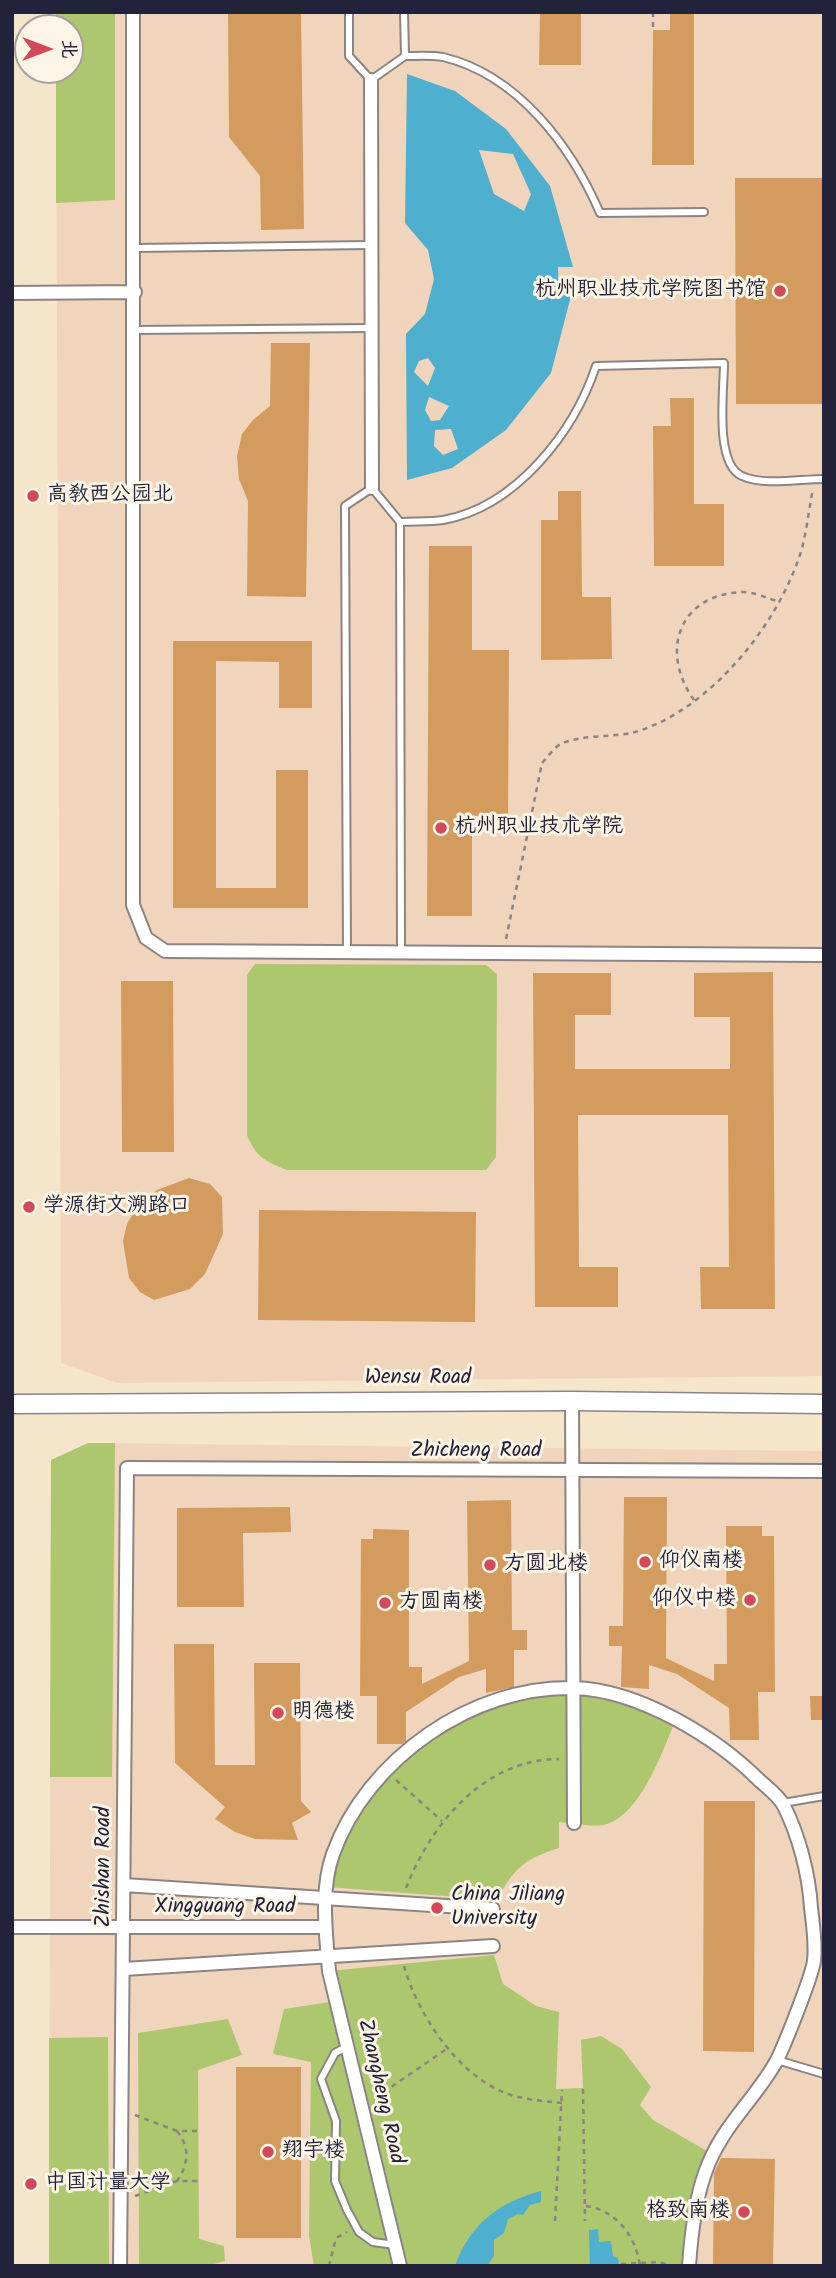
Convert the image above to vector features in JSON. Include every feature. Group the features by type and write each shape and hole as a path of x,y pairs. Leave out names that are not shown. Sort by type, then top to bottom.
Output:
{"street":[{"path":"133,12 133,905 146,938 165,951 824,955"},
{"path":"371,80 372,488"},
{"path":"12,293 135,292"},
{"path":"572,1401 574,1823"},
{"name":"Wensu Road","path":"12,1404 572,1401 824,1404"},
{"name":"Zhicheng Road","path":"127,1468 824,1471"},
{"name":"Zhishan Road","path":"120,2266 127,1468"},
{"name":"Zhangheng Road","path":"400,2266 328,1959 325,1927 332,1856 356,1809 385,1771 441,1724 509,1696 575,1688 624,1697 676,1720 731,1752 783,1803"},
{"path":"689,2266 705,2173 730,2123 777,2060 814,1962 811,1904 802,1854 783,1803"},
{"path":"124,1885 493,1909"},
{"name":"Xingguang Road","path":"12,1927 325,1927"},
{"path":"124,1969 328,1959 493,1946"}],"lane":[{"path":"349,12 349,56 371,80 405,56 443,57 483,75 517,95 547,125 571,158 600,213 704,212"},
{"path":"404,12 405,56"},
{"path":"135,248 371,245"},
{"path":"135,330 371,328"},
{"path":"400,522 443,520 475,509 511,488 554,444 586,395 596,366 724,363 724,450 728,465 741,476 760,480 824,479"},
{"path":"347,952 345,506 372,488 400,522 401,952"},
{"path":"783,1803 824,1796"},
{"path":"349,2045 335,2053 321,2079 336,2121 335,2181 356,2227 373,2242 395,2245"},
{"path":"777,2060 824,2074"}],"path":[{"path":"653,12 653,30"},
{"path":"503,953 542,763 560,744 634,732 673,718 749,646 780,602 802,547 814,479"},
{"path":"694,700 679,680 675,645 683,623 709,599 745,592 780,602"},
{"path":"401,1904 415,1866 442,1821 458,1804 516,1765 541,1759 573,1759"},
{"path":"385,1771 442,1821"},
{"path":"400,1953 411,1991 448,2048 483,2082 507,2094 562,2103"},
{"path":"360,2097 381,2094 448,2048"},
{"path":"583,2089 585,2221"},
{"path":"555,2221 562,2090"},
{"path":"122,2110 177,2130 198,2130"},
{"path":"177,2130 186,2141 187,2167 177,2181"},
{"path":"120,2202 177,2181 199,2181"},
{"path":"586,2206 601,2208 615,2218 635,2241 640,2264"},
{"path":"329,2266 336,2238 356,2227"},
{"path":"621,2264 659,2262 673,2266"}],"shaded area":[{"name":"杭州职业技术学院","path":"824,12 824,1376 117,1383 61,1363 56,84 84,84 84,14 56,14"},
{"name":"China Jiliang University","path":"88,1443 824,1451 824,2266 49,2266 51,1460"}],"green space":[{"path":"115,12 115,200 56,203 56,84 84,84 84,14 56,14"},
{"path":"255,964 486,965 497,974 496,1157 486,1170 287,1170 262,1157 247,1135 247,975"},
{"path":"88,1443 115,1443 112,1777 50,1777 51,1460"},
{"path":"575,1688 676,1719 657,1764 639,1797 616,1820 603,1825 559,1822 559,1848 537,1856 521,1866 497,1900 327,1887 356,1809 441,1724 509,1696"},
{"path":"494,1955 503,1984 536,2006 559,2012 556,2089 583,2088 581,2040 601,2036 622,2049 651,2087 640,2105 653,2120 714,2155 705,2173 689,2266 314,2266 309,2236 311,2062 273,2054 284,2009 336,2001 329,1971"},
{"path":"228,2019 242,2055 198,2070 199,2239 224,2246 225,2261 206,2266 139,2266 138,2033"},
{"path":"108,2037 109,2266 49,2266 49,2038"}],"water":[{"path":"407,74 455,91 506,129 550,186 573,267 558,267 559,292 572,292 551,373 506,430 452,468 407,480 406,334 425,314 434,279 428,250 405,223","holes":["479,150 513,154 531,194 524,211 494,194","428,358 435,368 428,386 414,372 419,361","429,397 449,406 440,420 431,421 425,410","451,429 458,449 443,455 434,446 435,430"]},
{"path":"541,2191 541,2202 530,2205 523,2215 518,2214 508,2219 504,2233 494,2240 494,2256 487,2266 455,2266 469,2238 488,2217 512,2201"},
{"path":"598,2229 599,2242 611,2241 613,2256 618,2258 619,2266 590,2266 589,2230"}],"building":[{"path":"228,12 301,12 304,229 261,230 260,176 229,137"},
{"path":"540,12 581,12 581,65 539,65"},
{"path":"670,12 694,12 694,165 652,165 653,30 670,30"},
{"name":"杭州职业技术学院图书馆","path":"735,178 824,178 824,404 736,404"},
{"path":"271,343 310,343 306,597 247,596 248,501 239,479 237,456 242,434 253,420 270,406"},
{"path":"670,398 694,398 694,504 724,504 724,566 654,566 653,426 671,426"},
{"path":"558,491 581,491 582,597 611,597 612,659 541,660 541,520 558,520"},
{"path":"429,546 472,546 472,650 509,650 508,816 472,816 472,916 427,916"},
{"path":"173,641 312,641 312,708 279,708 279,662 216,661 216,888 276,888 276,770 308,770 308,908 173,908"},
{"path":"773,972 775,1309 701,1309 700,1267 729,1267 728,1115 578,1115 579,1267 618,1267 618,1307 535,1307 533,973 611,973 611,1015 575,1015 575,1069 730,1069 730,1017 694,1017 694,973"},
{"path":"121,981 173,981 174,1152 122,1152"},
{"path":"189,1178 210,1184 222,1197 223,1234 205,1274 190,1289 154,1300 140,1292 129,1278 123,1241 127,1224 138,1205 157,1190"},
{"path":"259,1210 476,1212 475,1322 258,1320"},
{"path":"624,1497 667,1497 666,1658 714,1681 714,1664 727,1664 726,1526 762,1526 762,1536 774,1536 775,1692 758,1692 759,1740 730,1740 729,1708 677,1674 649,1665 649,1689 621,1687 622,1646 609,1646 609,1626 623,1626"},
{"path":"511,1500 512,1630 527,1630 527,1650 514,1650 514,1687 486,1693 486,1669 459,1677 406,1712 406,1741 402,1744 377,1744 377,1696 360,1696 361,1539 373,1539 373,1529 409,1530 409,1667 422,1667 422,1684 469,1661 467,1501"},
{"path":"290,1507 291,1532 243,1533 244,1607 177,1607 177,1508"},
{"name":"明德楼","path":"174,1644 214,1644 215,1765 255,1765 254,1663 300,1663 301,1801 311,1812 292,1823 298,1840 255,1839 235,1832 215,1819 225,1807 175,1763"},
{"path":"810,1696 824,1696 824,1720 811,1720"},
{"path":"704,1801 755,1801 754,2052 703,2051"},
{"name":"翔宇楼","path":"236,2067 301,2067 301,2238 236,2238"},
{"name":"格致南楼","path":"721,2158 775,2159 773,2266 713,2266 714,2173"}],"place":[{"name":"杭州职业技术学院图书馆","path":"780,291"},
{"name":"高教西公园北","path":"33,496"},
{"name":"杭州职业技术学院","path":"441,828"},
{"name":"学源街文溯路口","path":"29,1207"},
{"name":"仰仪南楼","path":"645,1562"},
{"name":"方圆北楼","path":"490,1565"},
{"name":"仰仪中楼","path":"750,1600"},
{"name":"方圆南楼","path":"385,1603"},
{"name":"明德楼","path":"278,1713"},
{"name":"China Jiliang University","path":"437,1908"},
{"name":"翔宇楼","path":"268,2152"},
{"name":"中国计量大学","path":"31,2184"},
{"name":"格致南楼","path":"744,2212"}]}
